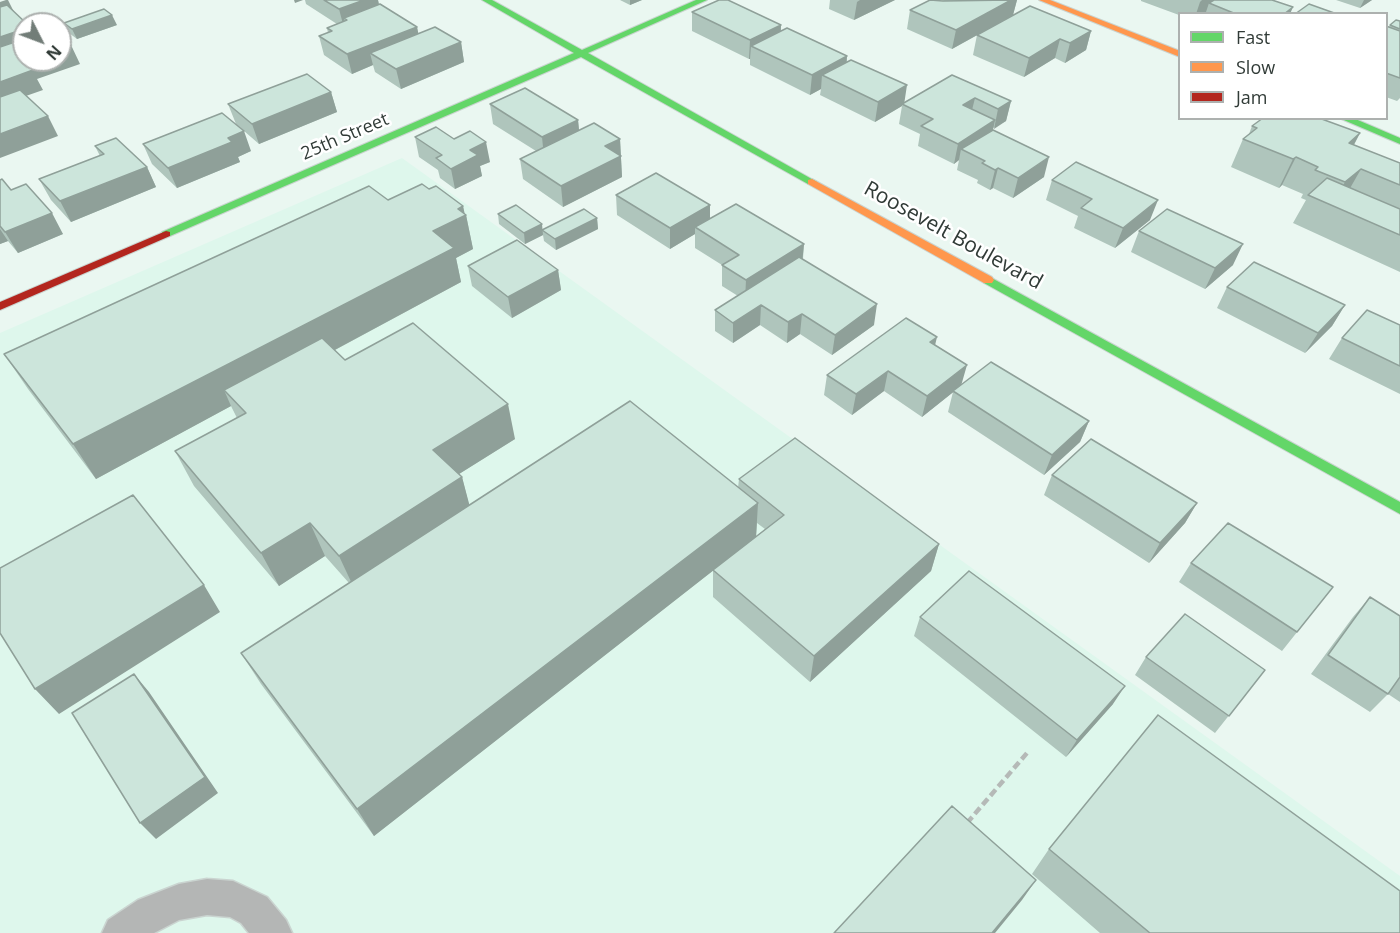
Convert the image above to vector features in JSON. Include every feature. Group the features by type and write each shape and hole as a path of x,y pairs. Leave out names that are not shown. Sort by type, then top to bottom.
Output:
{"street":[{"name":"Roosevelt Boulevard","path":"486,0 1400,509"},
{"name":"25th Street","path":"0,306 703,0"},
{"path":"1043,0 1178,54"},
{"path":"1349,120 1400,141"}],"lane":[{"path":"121,933 151,913 179,902 207,897 233,899 254,910 273,933"}],"path":[{"path":"961,830 1027,753"}],"shaded area":[{"path":"402,158 1400,876 1400,933 0,933 0,333"}],"building":[{"path":"324,0 364,0 339,9"},
{"path":"719,0 728,0 781,25 750,40 692,12"},
{"path":"930,0 1011,0 956,30 910,10"},
{"path":"1214,0 1272,0 1293,7 1287,12 1231,12 1209,3"},
{"path":"380,4 417,27 347,54 319,36 332,31 327,28 347,20 344,18"},
{"path":"1309,4 1331,12 1298,12"},
{"path":"7,5 14,12 12,12 12,33 0,37 0,7"},
{"path":"1030,6 1091,31 1070,43 1060,39 1029,58 977,35"},
{"path":"104,9 112,15 72,29 72,20"},
{"path":"1396,20 1400,21 1400,29 1390,25"},
{"path":"435,27 461,42 396,69 370,53"},
{"path":"1388,27 1400,31 1400,78 1388,74"},
{"path":"787,28 847,56 812,75 751,46"},
{"path":"12,43 12,72 28,72 0,82 0,47"},
{"path":"851,60 907,85 878,102 822,75"},
{"path":"307,74 331,92 252,124 228,104"},
{"path":"952,75 1011,101 998,109 975,98 963,105 995,120 958,144 921,126 933,119 902,104"},
{"path":"525,88 578,120 542,137 490,104"},
{"path":"20,90 48,116 0,134 0,97"},
{"path":"222,113 244,131 228,138 232,142 168,168 143,144"},
{"path":"1260,120 1324,120 1360,133 1349,143 1400,163 1400,185 1361,169 1345,182 1315,170 1318,167 1296,157 1293,159 1243,139 1257,128 1252,126"},
{"path":"594,123 620,139 605,146 621,156 561,186 520,159"},
{"path":"436,127 454,139 470,131 486,142 470,150 478,155 451,169 436,158 442,155 415,137"},
{"path":"993,130 1049,157 1018,178 998,168 995,170 982,163 985,161 961,149"},
{"path":"116,138 147,167 60,201 39,179 104,154 95,146"},
{"path":"1076,162 1158,200 1123,228 1081,208 1092,199 1052,180"},
{"path":"656,173 710,205 670,228 616,195"},
{"path":"1327,178 1400,209 1400,235 1308,195"},
{"path":"2,179 11,190 26,184 52,213 5,232 0,226 0,180"},
{"path":"422,184 429,189 436,186 463,206 458,209 466,215 433,231 454,248 73,444 4,354 369,186 388,200"},
{"path":"736,204 804,244 746,280 722,265 739,255 695,227"},
{"path":"516,205 542,224 524,233 498,214"},
{"path":"584,209 597,218 555,239 542,230"},
{"path":"1167,209 1243,244 1215,268 1139,231"},
{"path":"517,240 558,270 508,297 468,266"},
{"path":"799,257 877,304 835,335 802,314 788,322 761,305 733,323 715,310"},
{"path":"1254,262 1345,305 1318,333 1227,287"},
{"path":"1367,310 1400,325 1400,366 1342,338"},
{"path":"906,318 937,337 930,342 967,365 927,396 888,371 856,394 827,375"},
{"path":"413,323 508,404 433,450 462,477 339,556 310,523 261,553 175,451 246,413 224,390 322,338 345,360"},
{"path":"991,362 1089,421 1052,455 953,391"},
{"path":"630,401 758,503 357,809 241,653"},
{"path":"795,438 939,544 814,656 713,570 784,515 739,479"},
{"path":"1091,439 1197,503 1160,543 1052,475"},
{"path":"133,495 204,585 35,689 0,633 0,568"},
{"path":"1228,523 1333,587 1297,632 1191,563"},
{"path":"969,571 1125,686 1077,740 920,617"},
{"path":"1370,597 1400,616 1400,677 1388,694 1328,655"},
{"path":"1185,614 1265,670 1229,716 1146,657"},
{"path":"134,674 205,777 140,823 72,713"},
{"path":"1158,715 1400,891 1400,933 1150,933 1049,849"},
{"path":"952,806 1036,880 992,933 834,933"}],"traffic: fast":[{"path":"486,0 812,182"},
{"path":"166,234 703,0"},
{"path":"1348,120 1400,141"},
{"path":"988,280 1400,509"}],"traffic: slow":[{"path":"1043,0 1178,53"},
{"path":"812,182 988,280"}],"traffic: jam":[{"path":"0,306 166,234"}]}
